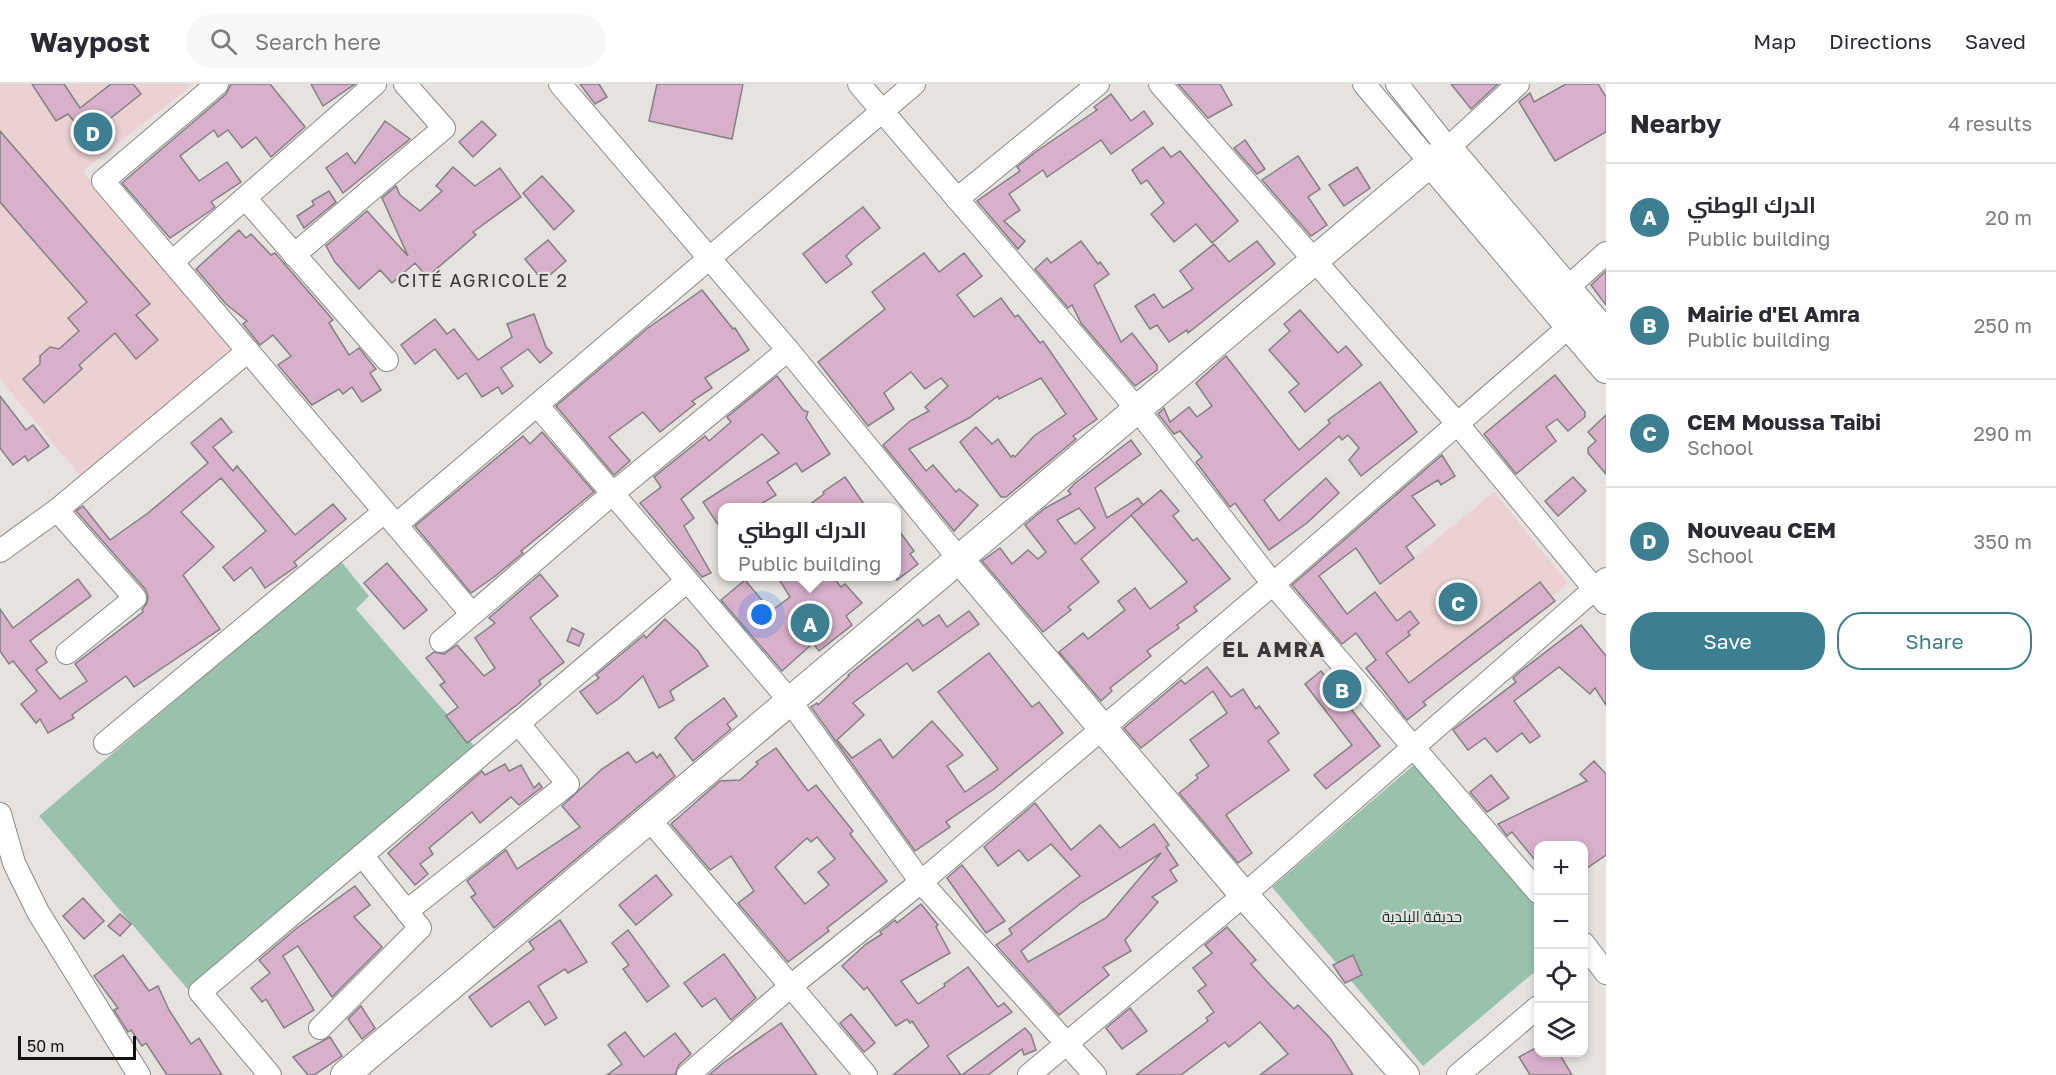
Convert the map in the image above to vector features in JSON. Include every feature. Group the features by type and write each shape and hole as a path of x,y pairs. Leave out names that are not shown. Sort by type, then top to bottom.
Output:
{"main road":[{"path":"345,1075 960,561 1439,155 1559,296 1606,334"},
{"path":"1559,296 1570,326 1606,369"},
{"path":"960,561 1244,895 1405,1075"}],"street":[{"path":"217,84 103,181 471,613"},
{"path":"172,262 375,84"},
{"path":"294,255 444,128 405,84"},
{"path":"560,84 788,350 960,561"},
{"path":"859,84 1137,409 1273,584 1534,886"},
{"path":"105,743 537,405 914,84"},
{"path":"957,199 1098,84"},
{"path":"1029,1075 1068,1045 1413,747 1602,590 1160,84"},
{"path":"1364,84 1439,155"},
{"path":"1397,84 1439,155"},
{"path":"1439,155 1518,84"},
{"path":"245,198 387,360"},
{"path":"1559,296 1606,253"},
{"path":"693,1073 792,986 921,882 1100,728 1273,584 1456,422 1570,326"},
{"path":"441,641 612,494 788,350"},
{"path":"0,551 57,510 248,351"},
{"path":"537,405 790,701 921,882 1095,1075"},
{"path":"57,510 135,598 67,653"},
{"path":"270,1075 200,992 687,581"},
{"path":"407,911 568,784 518,723"},
{"path":"0,814 14,863 38,912 139,1075"},
{"path":"649,819 866,1075"},
{"path":"320,1028 420,928 362,855"},
{"path":"1458,1075 1534,1011"}],"shaded area":[{"path":"0,84 193,84 83,171 230,349 83,479 0,379"},
{"path":"1494,492 1568,583 1420,709 1351,626 1374,606 1367,597"}],"green space":[{"path":"340,560 369,596 356,609 477,749 191,993 39,816"},
{"name":"حديقة البلدية","path":"1416,763 1534,902 1534,972 1423,1066 1272,887"}],"building":[{"path":"32,84 64,84 80,108 111,84 133,84 141,94 87,137 68,114 56,121"},
{"path":"231,84 270,84 305,127 271,157 256,137 242,148 228,130 218,137 214,130 180,156 199,181 227,162 241,182 211,202 215,207 210,211 170,238 122,183 226,94"},
{"path":"311,84 355,84 323,106"},
{"path":"580,84 599,84 607,97 595,104"},
{"path":"657,84 743,84 732,139 649,121"},
{"path":"1178,84 1220,84 1232,105 1208,118"},
{"path":"1451,84 1498,84 1471,109"},
{"path":"1566,84 1598,84 1606,97 1606,132 1555,161 1519,102 1530,93 1534,102"},
{"path":"1111,94 1131,121 1144,111 1153,124 1111,154 1101,140 1047,177 1043,170 1009,194 1020,210 1004,221 1025,241 1018,249 977,201 1020,171 1017,167 1037,151 1097,110 1094,107"},
{"path":"385,121 410,139 343,193 326,168 347,153 355,164"},
{"path":"482,121 496,135 473,157 459,142"},
{"path":"0,131 150,304 136,315 158,340 136,359 115,333 79,365 82,369 44,403 23,379 40,364 40,356 50,347 59,349 79,331 68,318 87,302 0,202"},
{"path":"1245,140 1265,169 1257,174 1234,148"},
{"path":"1163,147 1171,157 1180,151 1238,221 1212,243 1196,224 1174,242 1151,214 1164,203 1147,180 1141,184 1132,170"},
{"path":"1298,156 1320,189 1308,197 1327,225 1311,236 1262,180"},
{"path":"453,167 475,186 500,168 521,197 473,232 476,235 427,277 415,263 392,283 380,270 359,289 335,262 326,246 367,211 408,256 382,198 396,186 400,195 420,211 442,191 436,186"},
{"path":"1357,167 1370,188 1344,206 1329,185"},
{"path":"542,176 574,211 554,230 523,193"},
{"path":"329,191 336,202 304,228 297,216 314,205 312,201"},
{"path":"863,207 880,228 846,256 852,264 826,283 803,254"},
{"path":"239,230 246,238 251,234 271,255 275,253 333,320 329,323 349,355 359,348 376,369 370,373 381,390 362,402 352,387 343,394 339,389 312,405 278,365 291,356 273,335 260,345 243,324 247,321 226,304 196,269"},
{"path":"548,240 566,261 543,281 525,259"},
{"path":"1081,241 1098,264 1100,262 1109,274 1094,285 1121,342 1132,333 1157,365 1157,370 1135,386 1081,323 1072,305 1068,308 1035,269 1047,258 1051,263"},
{"path":"1257,241 1275,264 1188,333 1187,330 1169,342 1157,325 1150,329 1135,306 1154,294 1163,308 1193,289 1180,271 1214,244 1229,262"},
{"path":"924,253 939,272 964,253 982,276 957,295 974,317 1001,298 1015,317 1018,315 1040,343 1043,341 1097,419 1073,436 1076,439 1006,497 1001,497 960,442 976,427 992,444 998,439 1011,457 1013,455 1015,457 1034,436 1066,414 1041,378 999,399 998,396 969,418 909,449 926,471 933,465 956,492 959,489 978,505 954,531 883,445 910,421 929,411 925,407 948,386 941,378 925,389 911,372 884,393 894,409 868,426 818,362 885,309 872,292"},
{"path":"1606,271 1606,305 1591,285"},
{"path":"702,290 733,329 735,328 749,350 705,378 712,388 692,401 695,404 660,432 643,412 609,437 630,461 614,475 556,406 648,328"},
{"path":"1300,310 1338,353 1346,346 1362,365 1305,412 1289,392 1299,384 1269,350 1290,331 1284,324"},
{"path":"534,314 546,347 552,353 540,363 528,349 501,368 513,386 502,394 498,387 482,397 466,373 458,379 435,349 415,364 401,345 435,319 447,334 454,329 478,360 512,337 507,324"},
{"path":"1226,356 1299,450 1330,423 1328,420 1380,382 1417,432 1361,476 1349,460 1359,448 1348,435 1342,440 1339,436 1264,500 1279,521 1326,478 1339,493 1307,523 1269,550 1235,503 1230,507 1196,462 1202,457 1180,431 1174,434 1158,414 1164,408 1170,422 1189,407 1197,417 1212,406 1196,383"},
{"path":"1555,375 1585,412 1585,417 1568,431 1557,419 1546,427 1556,441 1516,474 1484,434"},
{"path":"777,376 803,410 808,412 806,418 830,454 802,472 796,463 767,482 776,495 763,503 718,503 718,524 703,502 779,453 762,434 681,499 694,518 684,526 711,573 702,577 640,503 661,487 654,477 705,436 709,441 731,422 727,417"},
{"path":"0,396 26,430 33,425 49,446 28,461 25,456 13,465 0,448"},
{"path":"1606,415 1606,474 1588,453 1588,448 1596,441 1588,432"},
{"path":"221,418 232,432 213,447 233,471 237,466 295,535 333,504 346,519 294,562 297,566 265,588 251,567 234,581 223,567 266,531 221,478 181,512 214,547 183,575 220,629 134,687 126,676 72,715 74,718 48,733 40,719 36,723 21,704 37,691 13,661 9,664 0,651 0,609 13,628 78,579 91,596 30,641 47,662 36,670 60,699 87,681 75,664 143,612 148,596 145,589 76,511 83,506 110,540 148,513 208,463 191,443"},
{"path":"542,432 594,492 521,551 523,553 494,577 471,593 415,526 523,436 530,444"},
{"path":"1131,440 1141,454 1095,488 1107,518 1138,498 1143,505 1081,559 1099,582 1068,607 1071,610 1043,632 982,561 1000,548 1012,564 1028,550 1038,559 1046,552 1025,525 1045,508 1071,494 1068,491","holes":["1079,508 1095,528 1075,544 1057,520"]},
{"path":"1442,455 1455,476 1441,485 1438,480 1412,496 1435,525 1406,547 1414,558 1380,584 1356,548 1319,576 1347,614 1375,592 1397,621 1410,611 1419,623 1408,632 1410,635 1386,653 1409,683 1540,582 1555,601 1423,702 1426,705 1407,720 1366,668 1376,660 1356,633 1342,644 1292,585"},
{"path":"845,477 863,503 812,503 824,494 823,492"},
{"path":"1573,477 1586,491 1558,516 1545,501"},
{"path":"1161,490 1179,511 1173,516 1193,541 1197,538 1230,579 1194,607 1197,611 1177,625 1179,628 1147,651 1151,656 1110,688 1112,691 1101,701 1059,652 1083,633 1088,639 1125,610 1118,601 1135,588 1150,609 1187,582 1131,515"},
{"path":"901,533 914,551 910,554 918,564 901,577"},
{"path":"387,563 427,610 404,629 364,583"},
{"path":"540,574 558,596 530,618 564,662 539,681 541,684 518,704 467,743 446,716 458,707 440,685 445,682 426,658 434,652 444,654 457,645 484,676 495,668 475,638 495,623 489,618"},
{"path":"744,581 771,611 790,597 780,581 836,581 841,587 845,584 862,603 846,616 852,625 819,651 813,643 782,671 721,600"},
{"path":"969,611 979,624 913,671 907,663 853,703 864,715 837,740 852,758 880,739 893,758 932,721 963,755 947,766 965,792 998,769 938,692 989,653 1032,707 1039,702 1063,733 994,789 946,822 950,827 915,851 811,707 817,703 818,705 848,675 918,619 923,626 939,615 947,627"},
{"path":"665,619 698,651 708,666 670,691 674,700 659,708 643,676 618,699 597,714 580,692 599,678 596,675 644,635 646,638"},
{"path":"1581,625 1606,656 1606,705 1595,688 1590,694 1559,667 1514,701 1540,736 1530,743 1522,733 1497,752 1485,738 1468,750 1453,730 1516,682 1513,678 1522,670"},
{"path":"572,628 584,634 579,646 567,641"},
{"path":"1207,667 1231,697 1243,689 1256,709 1259,706 1279,733 1268,741 1289,770 1226,815 1252,853 1238,863 1179,793 1198,778 1196,775 1209,766 1190,740 1227,713 1213,691 1141,748 1124,728 1181,680 1185,684"},
{"path":"1321,671 1380,746 1326,789 1314,775 1352,745 1305,684"},
{"path":"724,698 737,716 727,724 731,729 693,761 675,738 686,726"},
{"path":"776,748 808,791 816,785 853,831 850,834 887,881 827,928 829,931 788,962 738,903 754,891 731,856 710,870 671,824 720,781 740,780 758,764 756,762","holes":["817,837 835,859 818,872 829,885 805,904 775,867 807,838 811,842"]},
{"path":"628,752 636,763 653,752 657,758 660,754 675,776 494,928 471,897 476,894 467,881 506,850 517,869 580,827 562,806 602,769"},
{"path":"1594,761 1606,774 1606,855 1588,867 1588,841 1534,841 1534,859 1512,832 1507,836 1498,824 1587,781 1580,774"},
{"path":"505,764 509,771 521,765 534,788 539,783 542,787 519,805 511,797 480,823 472,812 429,848 433,854 420,864 428,874 415,885 388,853 482,771 485,775"},
{"path":"1491,775 1509,798 1487,812 1470,792"},
{"path":"1035,803 1071,850 1100,825 1120,848 1154,824 1169,845 1166,847 1178,865 1170,870 1177,881 1152,897 1158,902 1125,940 1131,951 1103,967 1109,975 1059,1015 996,945 1012,934 1009,929 1080,876 1051,844 1028,861 1019,850 998,866 984,847","holes":["1161,853 1106,918 1028,962 1021,951 1081,903"]},
{"path":"962,865 1005,921 986,933 947,878"},
{"path":"656,875 672,895 636,925 619,905"},
{"path":"355,886 370,905 354,917 382,947 332,997 298,946 283,956 314,1010 284,1028 266,999 262,1002 251,988 270,973 259,960 297,928"},
{"path":"83,898 104,921 84,939 63,916"},
{"path":"921,904 938,925 936,927 950,953 901,981 918,1004 968,967 998,1007 1004,1003 1012,1012 947,1056 961,1075 893,1075 929,1046 912,1021 910,1023 907,1019 896,1026 867,987 864,990 842,966 866,944 882,934 880,932 895,920 897,923"},
{"path":"120,914 131,924 120,936 108,926"},
{"path":"560,920 587,962 568,973 565,969 538,986 557,1018 545,1025 529,1001 491,1027 469,997 534,949 529,942"},
{"path":"1227,927 1256,960 1251,964 1270,985 1294,1009 1298,1005 1330,1038 1353,1075 1260,1075 1288,1054 1260,1022 1229,1047 1225,1042 1181,1075 1136,1075 1208,1021 1206,1018 1214,1012 1198,991 1206,985 1193,968 1212,953 1205,945"},
{"path":"628,930 669,986 647,1002 623,969 629,965 612,943"},
{"path":"724,954 756,998 731,1020 715,998 702,1007 684,983"},
{"path":"123,955 149,991 158,986 169,1010 191,1044 199,1038 222,1075 167,1075 146,1043 142,1046 131,1030 128,1032 114,1010 118,1008 94,976"},
{"path":"1353,955 1362,975 1345,983 1333,965"},
{"path":"361,1006 375,1028 362,1039 348,1019"},
{"path":"1130,1008 1147,1031 1122,1049 1106,1028"},
{"path":"851,1014 875,1043 864,1052 840,1023"},
{"path":"781,1023 817,1075 709,1075 723,1063"},
{"path":"1025,1028 1031,1035 1036,1050 1024,1055 1022,1049 988,1075 962,1075"},
{"path":"625,1032 644,1057 675,1033 691,1054 679,1065 675,1075 607,1075 622,1064 608,1045"},
{"path":"330,1037 342,1056 314,1075 308,1075 293,1057"},
{"path":"1534,1049 1534,1057 1561,1057 1572,1075 1530,1075 1519,1057"}],"place":[{"name":"Nouveau CEM","path":"93,132"},
{"name":"CEM Moussa Taibi","path":"1458,602"},
{"name":"الدرك الوطني","path":"810,623"},
{"name":"Mairie d'El Amra","path":"1342,689"}],"district":[{"name":"CITÉ AGRICOLE 2","path":"483,281"},
{"name":"EL AMRA","path":"1274,650"}]}
